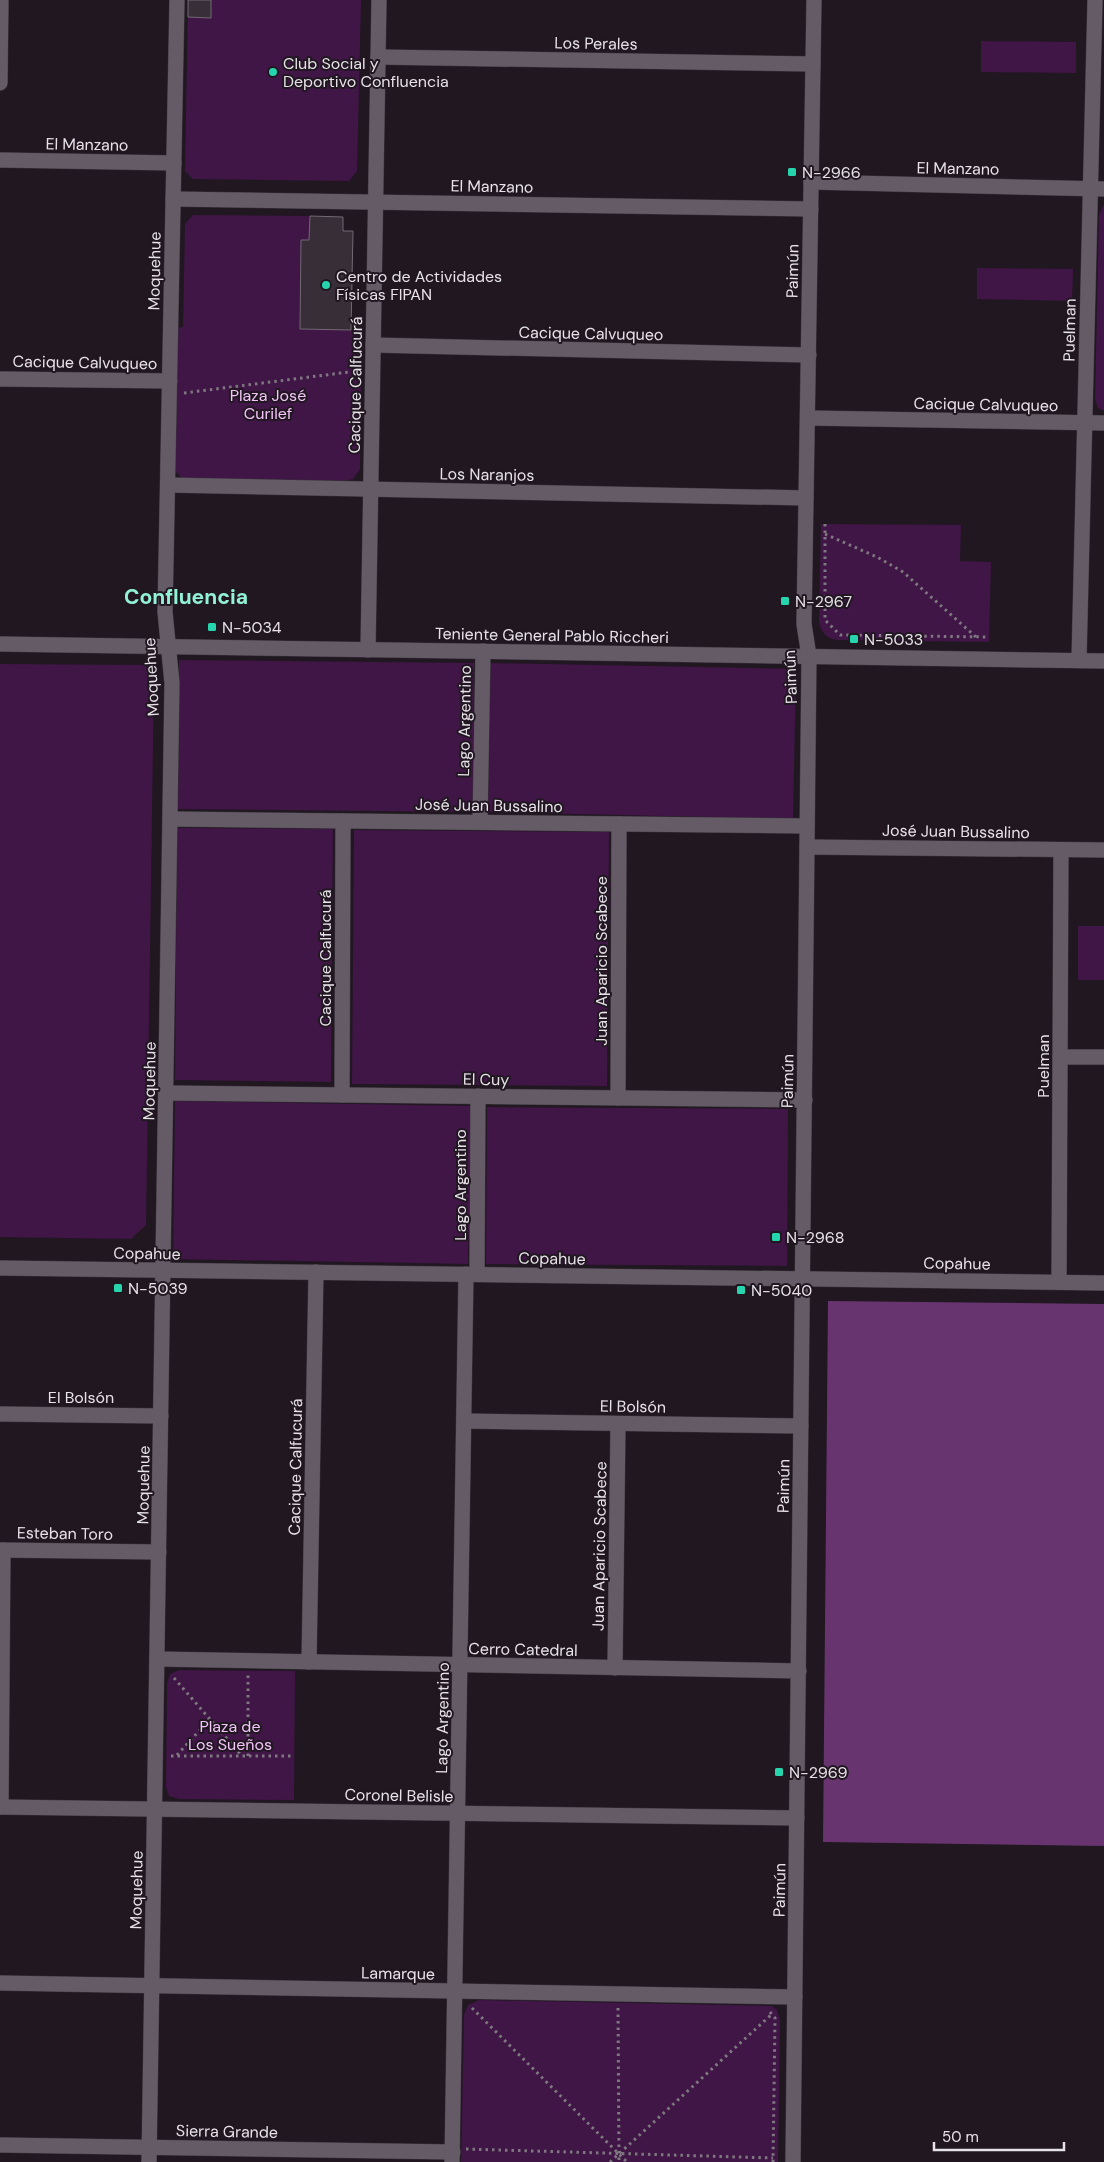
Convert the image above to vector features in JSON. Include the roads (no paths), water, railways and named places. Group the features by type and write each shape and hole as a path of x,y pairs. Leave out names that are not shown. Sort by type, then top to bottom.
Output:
{"street":[{"path":"0,83 1,0"},
{"name":"Moquehue","path":"149,2155 172,683 165,612 168,485 174,387 173,199 177,0"},
{"name":"Cacique Calfucurá","path":"368,650 379,0"},
{"name":"Paimún","path":"793,2162 809,656 805,632 806,498 814,0"},
{"name":"Puelman","path":"1079,660 1085,423 1097,188 1095,0"},
{"name":"Los Perales","path":"378,57 813,64"},
{"name":"El Manzano","path":"0,160 174,163"},
{"name":"El Manzano","path":"811,182 1097,188"},
{"name":"El Manzano","path":"173,199 810,209"},
{"name":"Cacique Calvuqueo","path":"373,345 808,355"},
{"name":"Cacique Calvuqueo","path":"0,378 174,387"},
{"name":"Cacique Calvuqueo","path":"808,418 1104,423"},
{"name":"Los Naranjos","path":"168,485 806,498"},
{"name":"Teniente General Pablo Riccheri","path":"0,644 1104,661"},
{"name":"Lago Argentino","path":"480,822 483,651"},
{"name":"José Juan Bussalino","path":"170,818 807,826"},
{"name":"Cacique Calfucurá","path":"342,1095 343,821"},
{"name":"Juan Aparicio Scabece","path":"618,1098 619,824"},
{"name":"José Juan Bussalino","path":"807,848 1104,850"},
{"name":"Puelman","path":"1059,1282 1061,850"},
{"path":"1060,1057 1104,1057"},
{"name":"El Cuy","path":"166,1093 805,1100"},
{"name":"Lago Argentino","path":"459,2155 455,1991 464,1421 472,1274 478,1096"},
{"name":"Copahue","path":"0,1268 1104,1283"},
{"name":"Cacique Calfucurá","path":"310,1662 316,1272"},
{"name":"El Bolsón","path":"0,1414 161,1416"},
{"name":"El Bolsón","path":"464,1421 801,1426"},
{"name":"Juan Aparicio Scabece","path":"615,1668 618,1424"},
{"path":"1,1807 2,1550"},
{"name":"Esteban Toro","path":"2,1550 159,1552"},
{"name":"Cerro Catedral","path":"157,1659 799,1671"},
{"name":"Coronel Belisle","path":"1,1807 797,1818"},
{"name":"Lamarque","path":"0,1983 795,1997"},
{"name":"Sierra Grande","path":"0,2145 149,2155 459,2155"}],"place":[{"name":"Club Social y Deportivo Confluencia","path":"273,72"},
{"name":"N-2966","path":"792,172"},
{"name":"Centro de Actividades Físicas FIPAN","path":"326,285"},
{"name":"N-2967","path":"785,601"},
{"name":"N-5034","path":"212,627"},
{"name":"N-5033","path":"854,639"},
{"name":"N-2968","path":"776,1237"},
{"name":"N-5039","path":"118,1288"},
{"name":"N-5040","path":"741,1290"},
{"name":"N-2969","path":"779,1772"}],"district":[{"name":"Confluencia","path":"186,597"}],"park label":[{"name":"Plaza José Curilef","path":"268,404"},
{"name":"Plaza de Los Sueños","path":"230,1735"}]}
